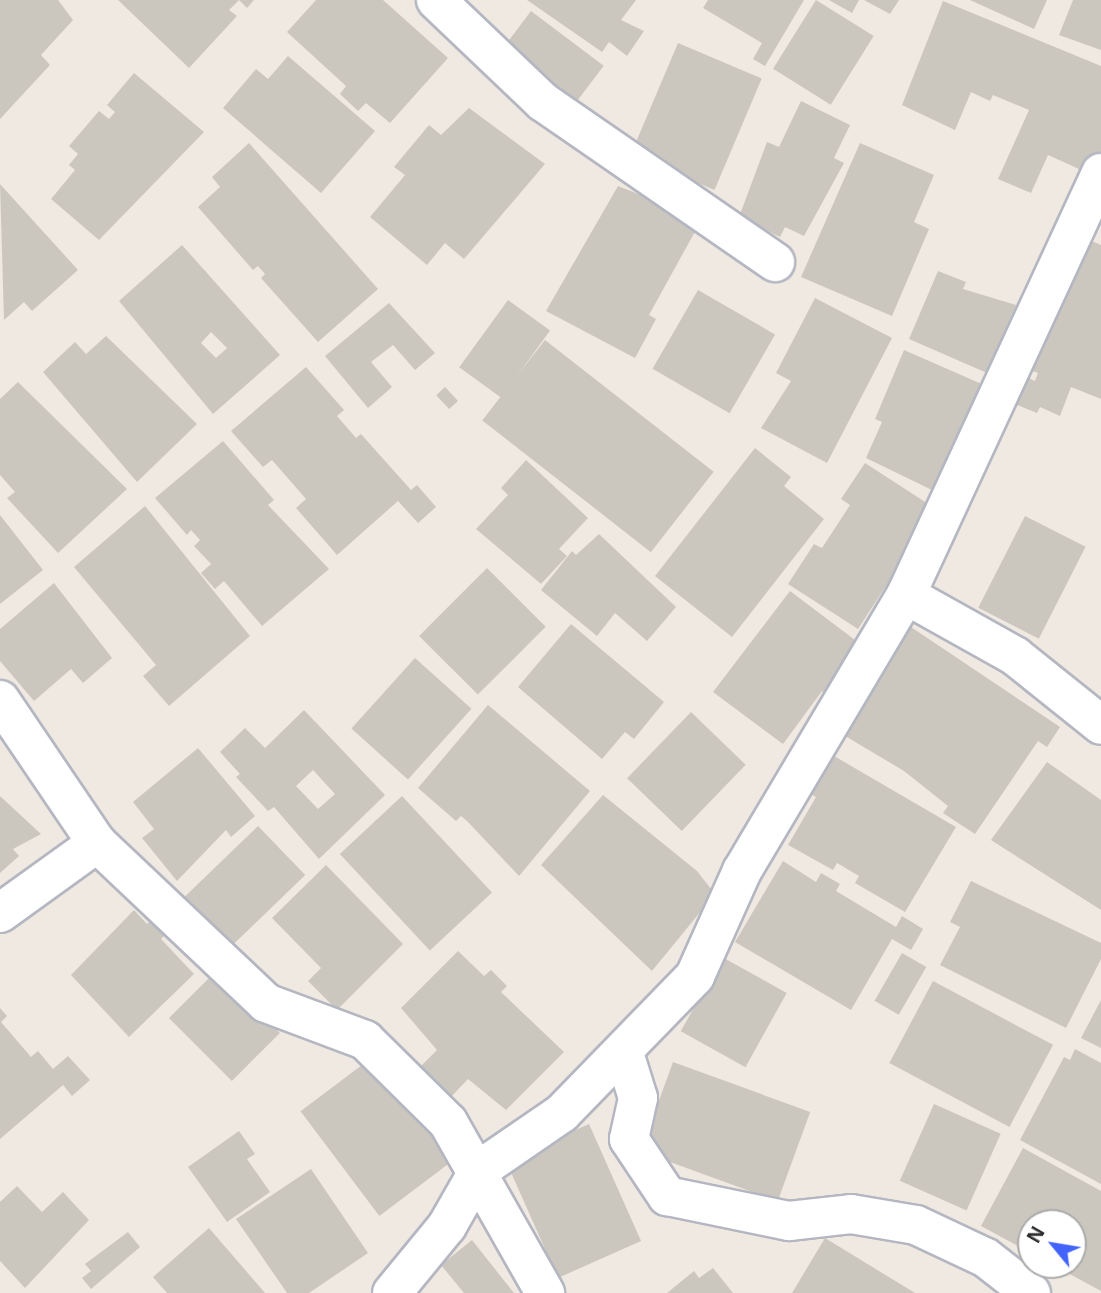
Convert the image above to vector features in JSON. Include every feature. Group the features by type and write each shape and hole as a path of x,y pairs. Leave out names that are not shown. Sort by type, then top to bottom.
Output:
{"street":[{"path":"436,0 542,102 775,262"},
{"path":"392,1293 447,1226 479,1171 562,1113 624,1054 695,976 742,871 906,595 1101,173"},
{"path":"906,595 1015,656 1101,725"},
{"path":"0,700 97,844 266,1003 365,1040 448,1122 479,1171 545,1293"},
{"path":"0,913 97,844"},
{"path":"624,1054 638,1098 629,1139 667,1196 789,1221 851,1214 916,1225 986,1258 1031,1293"}],"building":[{"path":"0,0 58,0 73,20 41,55 50,65 0,119"},
{"path":"118,0 239,0 229,10 237,16 189,68"},
{"path":"239,0 254,0 247,8"},
{"path":"316,0 383,0 448,58 390,123 366,103 358,111 340,94 346,86 287,32"},
{"path":"527,0 636,0 621,20 644,31 627,56 609,42 602,52"},
{"path":"708,0 804,0 765,66 753,59 762,43 703,8"},
{"path":"816,0 874,36 831,105 773,69"},
{"path":"829,0 859,0 852,13"},
{"path":"864,0 899,0 890,14"},
{"path":"970,0 1047,0 1034,29"},
{"path":"1073,0 1101,0 1101,50 1059,35"},
{"path":"943,1 1101,66 1101,155 1092,175 1048,155 1031,193 998,179 1029,110 993,95 990,101 971,92 955,130 902,105"},
{"path":"531,11 604,66 576,103 503,48"},
{"path":"678,43 762,79 714,190 631,154"},
{"path":"288,56 375,131 321,193 223,108 256,69 268,79"},
{"path":"134,73 204,132 99,240 51,199 75,170 69,165 78,154 69,146 99,111 109,119 115,112 107,105"},
{"path":"801,101 850,125 834,158 844,163 804,236 785,227 780,237 739,217 767,142 779,147"},
{"path":"469,108 545,164 464,259 445,243 427,265 370,217 405,175 394,167 429,125 441,135"},
{"path":"249,143 378,289 318,342 261,278 265,274 258,266 253,270 198,207 220,187 212,177"},
{"path":"860,143 934,175 914,222 929,229 892,316 801,277"},
{"path":"0,184 78,270 32,311 24,302 4,320"},
{"path":"618,186 702,219 649,315 656,319 635,358 546,311"},
{"path":"1080,236 1101,245 1101,399 1071,387 1060,416 1040,407 1037,413 1007,401 1018,373 1035,381 1038,373 1025,368"},
{"path":"182,245 280,355 213,414 119,301","holes":["211,332 227,348 216,358 201,343"]},
{"path":"938,271 966,282 963,289 1016,305 987,373 909,339"},
{"path":"698,290 775,334 730,413 652,369"},
{"path":"815,298 892,338 827,463 761,428 791,381 776,373"},
{"path":"508,300 550,331 501,398 459,367"},
{"path":"389,303 435,353 415,370 393,345 371,362 392,387 368,408 325,356"},
{"path":"106,336 197,424 137,482 43,372 75,342 86,354"},
{"path":"545,340 714,472 651,552 482,420"},
{"path":"904,350 984,385 934,491 866,458 882,422 875,419"},
{"path":"306,367 344,410 337,416 356,438 361,434 411,490 417,485 436,507 418,523 398,501 337,555 296,508 306,499 272,460 263,467 231,431"},
{"path":"18,382 127,489 58,553 7,498 15,492 0,475 0,399"},
{"path":"445,387 458,401 449,409 436,395"},
{"path":"223,441 274,500 268,505 329,569 262,626 224,581 215,589 201,573 211,564 194,546 200,540 191,530 187,535 155,498"},
{"path":"755,448 791,477 784,486 824,519 732,637 655,576"},
{"path":"526,460 588,518 559,549 567,556 541,584 476,529 508,495 501,488"},
{"path":"865,463 936,509 858,629 788,584 814,544 822,548 850,505 841,499"},
{"path":"145,506 250,636 169,706 143,676 156,665 74,567"},
{"path":"0,515 43,570 0,604"},
{"path":"1025,516 1086,547 1039,639 978,608"},
{"path":"599,534 676,607 647,641 615,613 597,636 541,590 572,551 576,555"},
{"path":"487,568 546,627 478,695 419,636"},
{"path":"54,583 112,658 83,683 71,669 34,701 0,661 0,629"},
{"path":"790,591 859,643 843,664 849,668 828,696 822,691 783,744 713,692"},
{"path":"905,623 1060,727 1047,747 1038,741 975,834 943,813 948,806 904,771 830,727"},
{"path":"571,624 664,702 634,739 625,732 602,759 518,687"},
{"path":"415,658 471,709 408,779 351,729"},
{"path":"488,705 590,791 519,876 467,821 461,816 456,821 418,788"},
{"path":"304,710 385,795 319,859 274,807 268,811 236,777 240,774 220,752 245,728 265,748","holes":["313,770 335,794 318,809 296,786"]},
{"path":"691,712 746,765 682,831 627,778"},
{"path":"198,748 255,816 231,837 226,830 177,881 142,838 154,829 133,802"},
{"path":"822,749 956,827 905,912 855,883 859,876 837,863 833,870 788,845 816,797 799,787"},
{"path":"1047,762 1101,800 1101,910 991,840"},
{"path":"603,795 697,871 715,894 652,971 541,865"},
{"path":"0,796 41,834 13,849 19,856 0,873"},
{"path":"402,796 492,893 430,951 340,854"},
{"path":"258,826 305,875 231,946 184,898"},
{"path":"783,861 816,882 821,873 840,884 836,891 896,927 902,916 923,929 911,950 892,939 851,1010 735,942"},
{"path":"326,865 403,944 337,1010 308,981 321,968 272,918"},
{"path":"971,881 1101,943 1101,959 1066,1028 940,965 960,927 950,922"},
{"path":"134,910 147,924 156,916 169,931 161,939 194,974 129,1037 71,975"},
{"path":"458,951 484,976 491,970 507,986 501,992 564,1052 506,1110 468,1079 449,1099 418,1069 437,1050 401,1008"},
{"path":"902,953 926,967 899,1015 874,1001"},
{"path":"722,957 787,993 746,1067 681,1031"},
{"path":"217,970 280,1033 232,1081 169,1018"},
{"path":"933,981 1053,1045 1009,1127 889,1063"},
{"path":"1101,1000 1101,1048 1081,1038"},
{"path":"0,1008 7,1016 1,1022 31,1057 38,1051 53,1069 68,1056 90,1080 72,1096 63,1085 0,1139"},
{"path":"1075,1049 1101,1063 1101,1184 1020,1140 1064,1057 1070,1060"},
{"path":"374,1056 453,1161 379,1216 301,1111"},
{"path":"673,1062 810,1112 778,1201 641,1151"},
{"path":"934,1104 1001,1134 967,1210 900,1181"},
{"path":"589,1124 641,1241 558,1278 506,1161"},
{"path":"239,1131 255,1154 247,1159 270,1192 227,1222 188,1167"},
{"path":"1023,1148 1101,1191 1101,1291 1079,1279 1087,1279 1087,1209 1017,1209 1017,1245 981,1226"},
{"path":"311,1169 368,1253 309,1293 287,1293 236,1219"},
{"path":"17,1186 42,1212 63,1192 89,1220 25,1288 0,1261 0,1202"},
{"path":"209,1228 265,1293 167,1293 153,1277"},
{"path":"128,1232 140,1247 91,1289 82,1278 91,1271 85,1264"},
{"path":"825,1238 915,1293 792,1293"},
{"path":"472,1240 514,1293 464,1293 441,1265"},
{"path":"713,1268 733,1293 667,1293 694,1271 699,1278"}]}
